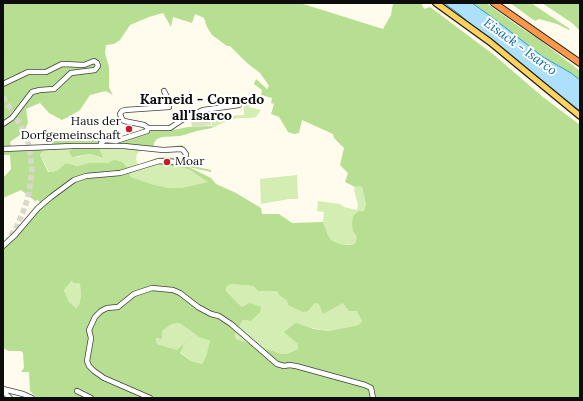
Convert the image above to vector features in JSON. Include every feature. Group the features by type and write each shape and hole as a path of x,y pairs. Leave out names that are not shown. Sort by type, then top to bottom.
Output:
{"highway":[{"path":"494,3 580,63"},
{"path":"501,3 580,59"}],"main road":[{"path":"436,3 490,42 580,116"}],"street":[{"path":"3,84 28,72 46,72 62,64 84,65 94,62 97,63 98,66 95,70 71,73 54,89 32,92 12,118 3,124"},
{"path":"164,91 168,99 169,107 122,112 120,117 124,121 144,125 148,128 170,128 182,120 203,110 239,105"},
{"path":"102,146 101,143 105,140 116,141 147,131 148,128"},
{"path":"3,150 124,146 163,150 181,149 185,152 186,157 185,160 180,162 159,161 120,173 86,176 74,180 51,196 38,208 15,235 3,246"},
{"path":"150,398 104,378 94,371 89,366 87,361 91,338 89,330 95,316 107,308 118,306 142,290 152,288 173,290 180,293 198,307 211,314 219,316 231,324 277,364 284,366 296,366 365,385 370,388 373,398"},
{"path":"3,390 10,398"},
{"path":"3,390 23,394 32,398"},
{"path":"77,390 91,398"}],"green space":[{"path":"3,3 300,3 383,29 391,15 393,3 421,3 424,9 430,7 494,55 543,97 580,125 580,398 37,398 30,391 29,372 21,372 24,368 23,353 21,351 9,351 3,348 3,245 40,203 38,200 35,201 21,190 3,198 3,178 11,169 10,155 3,155","holes":["163,13 171,27 173,17 192,23 195,14 204,18 212,35 227,46 230,46 247,63 260,73 269,86 267,89 256,79 254,84 262,90 261,95 272,98 271,103 274,104 271,114 279,117 288,132 294,134 299,133 302,120 333,134 334,138 344,148 340,165 348,173 345,182 355,187 362,187 366,204 364,211 359,211 353,216 353,231 357,237 356,242 353,245 340,244 331,240 323,222 292,223 279,214 262,214 261,208 236,193 216,184 211,178 189,167 211,172 211,170 183,164 187,160 188,153 182,145 154,147 154,143 157,139 162,137 180,136 212,128 212,126 188,127 173,130 156,130 116,138 104,137 100,141 66,135 40,146 11,147 10,142 25,130 28,122 26,109 40,103 49,113 62,120 80,110 90,95 106,91 113,95 109,88 109,67 105,53 106,45 114,44 120,40 130,25","71,148 72,150 69,151 72,157 90,154 103,158 99,148 181,151 184,155 182,159 168,157 156,158 129,169 122,162 114,160 108,163 89,163 77,166 66,163 58,170 53,172 48,172 40,155 44,150","162,163 165,166 190,170 208,182 181,188 169,188 131,177 130,174","71,281 74,283 79,283 81,295 79,305 76,308 69,302 64,290","231,284 253,286 258,291 277,291 280,296 287,300 288,305 303,312 308,311 315,303 319,304 323,314 343,303 349,311 357,311 362,322 358,325 329,331 314,329 296,323 284,332 298,344 298,349 287,354 282,354 236,339 236,332 243,320 251,321 260,312 261,307 250,303 242,307 226,291 226,287","179,323 199,337 210,341 202,364 191,361 180,353 183,345 177,350 157,344 157,338 162,339 162,331 172,324"]},
{"path":"472,3 486,3 536,37 580,71 580,80 543,57"},
{"path":"510,3 531,3 570,29 569,30 557,24 539,19 535,21"},
{"path":"542,3 580,3 580,31 572,23"},
{"path":"250,103 249,107 261,110 256,117 238,118 212,128 212,117 244,115 244,104"},
{"path":"197,118 210,118 211,125 192,127 191,121"},
{"path":"71,148 77,157 90,154 102,158 99,148 142,149 137,154 136,159 138,165 129,169 112,162 89,163 77,166 66,163 58,170 49,172 40,155 44,150"},
{"path":"162,163 170,167 190,170 209,182 181,188 169,188 131,177 130,174 141,169"},
{"path":"297,175 298,199 289,199 261,204 260,179"},
{"path":"359,185 362,187 366,204 356,243 353,245 340,244 331,240 328,235 323,222 324,212 317,211 318,201 340,204 344,207 357,210 358,205 354,190 355,187"},
{"path":"69,281 79,283 80,285 81,295 79,305 76,308 69,302 64,290"},
{"path":"231,284 253,286 258,291 277,291 280,296 308,311 315,303 343,303 357,310 362,322 358,325 329,331 301,326 298,349 287,354 282,354 236,339 236,332 243,320 251,321 242,307 226,291 226,287"},
{"path":"179,323 199,337 210,341 202,364 191,361 180,352 183,347 177,350 157,344 156,341 162,331 172,324"}],"water":[{"name":"Eisack - Isarco","path":"444,3 472,3 543,57 580,80 580,111 459,14"}],"tunnel":[{"path":"3,97 16,117 26,137 29,146 32,169 29,193 25,207 17,226 8,240"}],"place":[{"name":"Haus der Dorfgemeinschaft","path":"129,129"},
{"name":"Moar","path":"167,162"}],"district":[{"name":"Karneid - Cornedo all'Isarco","path":"202,108"}]}
